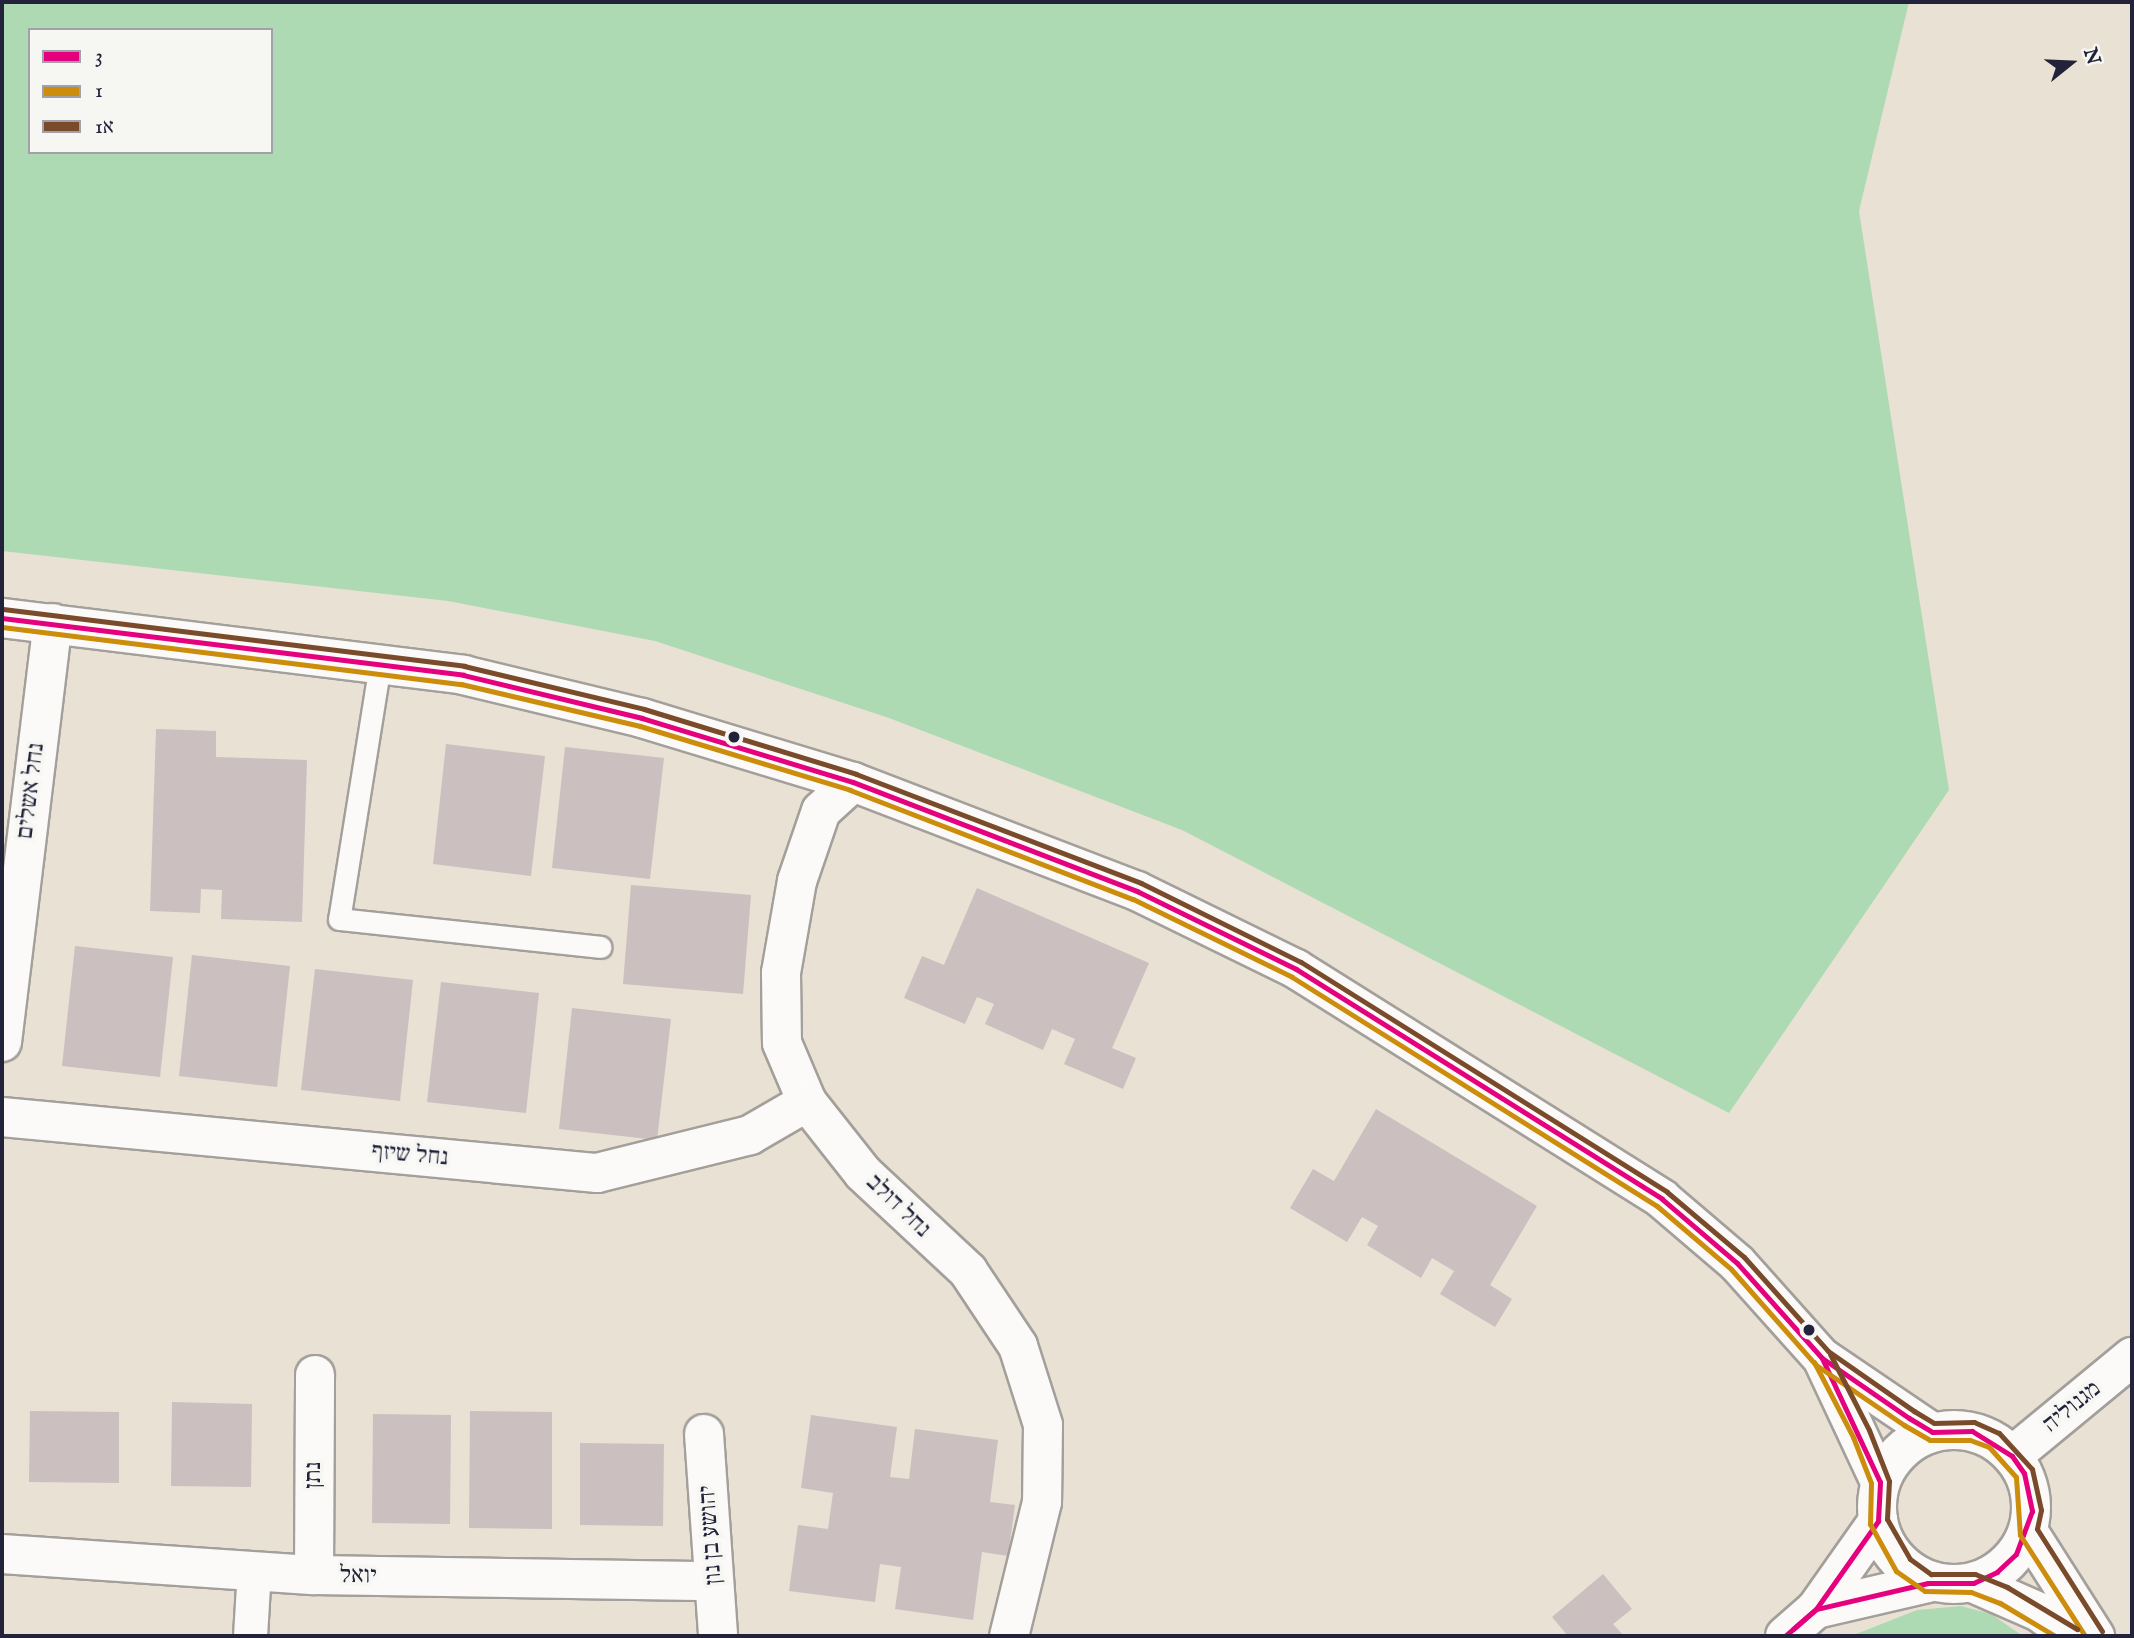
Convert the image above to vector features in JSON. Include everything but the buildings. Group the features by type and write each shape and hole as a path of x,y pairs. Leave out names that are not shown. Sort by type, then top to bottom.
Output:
{"street":[{"path":"2,618 463,675 642,718 853,782 1136,891 1296,969 1662,1199 1737,1263 1822,1358 1932,1432"},
{"name":"נחל אשלים","path":"2,1042 53,623"},
{"name":"נחל דולב","path":"853,782 821,811 797,881 780,974 782,1043 807,1102 863,1173 968,1271 1018,1346 1043,1425 1042,1502 1009,1636"},
{"name":"נחל שיזף","path":"2,1117 597,1173 750,1135 807,1102"},
{"name":"מגנוליה","path":"2012,1456 2132,1357"},
{"path":"1822,1358 1880,1482 1878,1521 1887,1548 1928,1583"},
{"name":"נתן","path":"314,1575 315,1375"},
{"path":"1880,1482 1906,1446 1932,1432 1972,1431 2012,1456 2030,1492 2028,1531 2016,1554 1973,1583"},
{"name":"יהושע בן נון","path":"704,1434 718,1636"},
{"path":"1785,1636 1816,1609 1878,1521"},
{"path":"2028,1531 2095,1636"},
{"name":"יואל","path":"2,1554 314,1575 714,1581"},
{"path":"250,1636 254,1569"},
{"path":"1816,1609 1928,1583 1973,1583 2039,1612 2072,1636"}],"lane":[{"path":"380,664 339,919 601,947"}],"green space":[{"path":"1909,2 1859,211 1949,790 1729,1113 1182,830 889,718 655,641 448,601 2,551 2,4"},
{"path":"1961,1606 1991,1614 2023,1636 1851,1636 1917,1610"}],"transit line":[{"name":"1א","path":"3,609 464,666 644,709 856,774 1141,883 1301,962 1667,1192 1744,1257 1828,1351 1914,1411 1934,1423 1974,1422 1999,1433 2032,1469 2041,1510 2037,1529 2102,1631"},
{"name":"3","path":"2,618 463,675 642,718 853,782 1137,891 1296,969 1662,1199 1737,1263 1822,1358 1909,1418 1932,1432 1972,1431 2012,1456 2024,1473 2032,1511 2016,1554 1997,1572 1973,1583 1928,1583 1816,1609 1785,1636"},
{"name":"1","path":"2,627 461,684 640,726 850,790 1133,899 1292,977 1657,1206 1731,1269 1816,1365 1904,1425 1930,1440 1970,1440 1989,1447 2016,1477 2020,1535 2085,1636"},
{"name":"1א","path":"1830,1354 1869,1430 1889,1481 1887,1519 1910,1559 1931,1574 1975,1574 2007,1587 2077,1629"},
{"name":"3","path":"1793,1629 1816,1609 1878,1521 1880,1482 1822,1358"},
{"name":"1","path":"1814,1362 1853,1437 1871,1483 1870,1524 1896,1571 1925,1591 1971,1592 2000,1603 2055,1636"}]}
